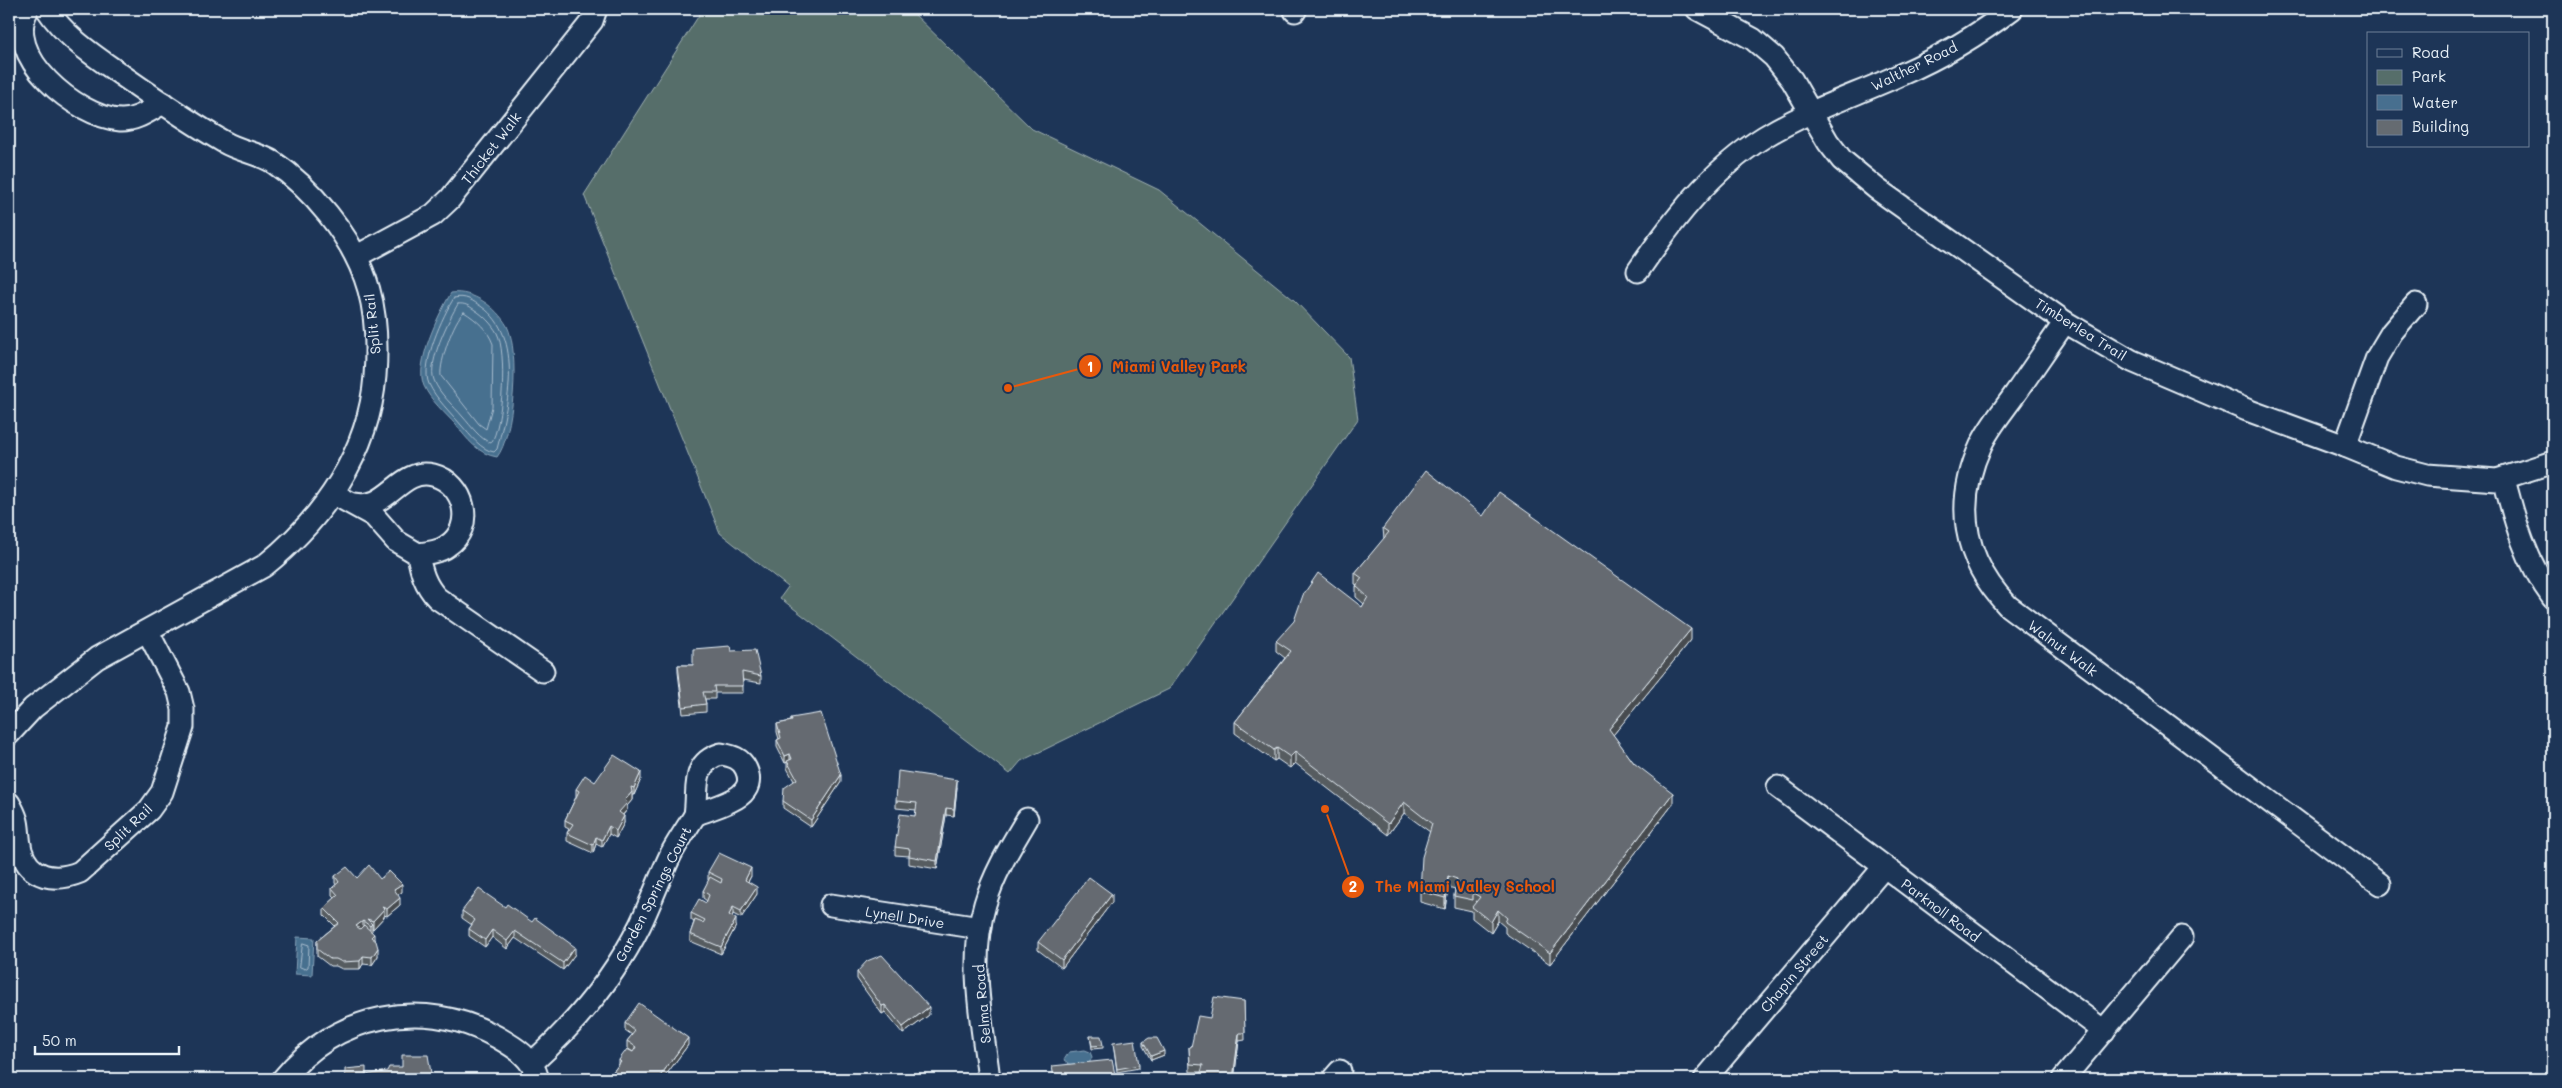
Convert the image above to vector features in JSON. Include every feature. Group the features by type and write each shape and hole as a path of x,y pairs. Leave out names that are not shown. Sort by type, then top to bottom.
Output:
{"street":[{"path":"28,9 22,19 20,32 28,53 39,71 57,90 80,106 120,120 134,118 162,103"},
{"name":"Split Rail","path":"9,734 33,708 97,658 148,632 264,566 289,546 334,494 355,451 374,389 376,356 373,308 357,256 348,239 319,202 291,174 266,159 227,144 162,103 84,49 64,30 47,9"},
{"name":"Thicket Walk","path":"357,256 433,215 450,199 592,20 596,9"},
{"name":"Timberlea Trail","path":"1698,9 1753,39 1774,57 1792,80 1810,112 1842,160 1877,188 2065,322 2132,361 2175,381 2396,467 2427,475 2462,479 2504,479 2553,462"},
{"name":"Walther Road","path":"1638,271 1672,221 1699,191 1736,157 1764,137 1810,112 1902,74 1950,51 2012,9"},
{"path":"2345,446 2377,357 2392,332 2416,304"},
{"name":"Walnut Walk","path":"2065,322 1982,443 1970,471 1965,498 1966,522 1971,548 1981,572 1991,588 2008,606 2380,884"},
{"path":"334,494 374,516 396,541 418,554 447,547 460,532 465,514 462,499 454,487 443,479 431,475 417,475 398,486 380,501 369,506 355,504"},
{"path":"2504,479 2516,524 2529,561 2553,598"},
{"path":"418,554 422,576 428,588 437,598 543,671"},
{"name":"Split Rail","path":"9,803 17,817 21,849 25,861 32,870 42,876 54,879 68,877 80,872 149,810 162,792 169,773 183,727 183,709 179,692 148,632"},
{"name":"Parknoll Road","path":"1778,787 2104,1031"},
{"name":"Garden Springs Court","path":"535,1071 591,1002 616,966 640,925 672,853 695,815"},
{"name":"Selma Road","path":"990,1079 978,989 980,928 995,876 1027,818"},
{"name":"Chapin Street","path":"1705,1079 1884,867"},
{"name":"Lynell Drive","path":"831,905 980,928"},
{"path":"2064,1079 2182,937"},
{"path":"283,1079 295,1065 321,1042 348,1028 374,1020 404,1015 434,1016 462,1022 520,1050 535,1071"}],"green space":[{"path":"703,9 909,9 1032,129 1159,190 1294,300 1349,357 1358,419 1169,689 1021,761 1010,774 780,598 788,587 720,533 584,195"}],"water":[{"path":"451,293 467,294 490,306 507,326 511,338 514,373 511,413 508,431 497,457 484,453 474,445 434,402 424,386 422,365 425,352 440,313"},
{"path":"297,937 314,938 312,975 295,974"},
{"path":"1085,1050 1090,1052 1092,1057 1089,1064 1072,1066 1064,1060 1069,1052"}],"building":[{"path":"1426,470 1483,516 1499,492 1691,629 1609,729 1634,763 1673,793 1550,953 1505,922 1507,918 1498,910 1491,922 1472,907 1480,897 1473,893 1473,900 1454,896 1457,879 1448,876 1445,898 1420,891 1422,857 1432,824 1404,802 1388,824 1295,752 1290,757 1277,748 1274,750 1235,722 1291,651 1276,641 1294,621 1303,595 1318,573 1362,607 1368,597 1356,586 1362,578 1355,573 1389,532 1383,528"},
{"path":"730,646 731,651 755,650 761,676 742,672 743,686 714,686 715,692 703,692 706,704 683,707 678,665 693,665 693,649"},
{"path":"821,713 841,775 811,820 783,801 784,788 797,779 787,761 792,759 790,754 785,756 777,740 781,738 777,724 792,721 791,718"},
{"path":"614,755 641,772 634,788 631,787 632,792 625,800 627,803 619,812 624,816 616,831 609,826 602,840 596,837 593,845 567,833 573,824 565,820 579,791 576,789 585,775 595,782"},
{"path":"898,771 957,780 954,809 946,808 937,861 909,856 910,849 895,847 900,814 915,816 917,803 896,801"},
{"path":"719,853 751,868 745,880 757,887 741,911 733,907 729,915 736,919 721,947 690,934 695,920 703,923 705,920 691,913 699,899 706,903 709,895 703,891 710,877 721,883 722,879 708,872"},
{"path":"369,865 380,879 389,871 402,884 394,889 400,898 387,909 382,907 384,909 373,921 367,919 372,924 370,926 363,921 356,926 360,929 364,925 374,934 371,937 376,941 378,948 372,957 363,956 360,961 342,962 330,959 317,949 317,941 339,923 324,908 338,895 332,888 339,882 335,876 347,867 357,878"},
{"path":"1089,877 1112,894 1062,960 1038,942"},
{"path":"479,889 505,907 507,904 532,922 535,918 575,947 563,963 515,931 507,941 492,930 485,940 469,929 475,920 462,911"},
{"path":"882,955 929,1007 903,1027 885,1005 882,1006 857,972 867,961"},
{"path":"1214,997 1244,1001 1245,1033 1239,1033 1233,1079 1200,1077 1203,1065 1190,1064 1189,1047 1191,1047 1198,1016 1210,1018"},
{"path":"639,1003 688,1038 658,1079 620,1079 612,1073 621,1062 619,1060 627,1049 633,1052 636,1047 627,1041 635,1031 625,1023"},
{"path":"1090,1036 1101,1036 1103,1045 1092,1046"},
{"path":"1149,1038 1157,1038 1164,1051 1151,1056 1143,1042"},
{"path":"1135,1040 1139,1065 1117,1069 1113,1043"},
{"path":"402,1055 428,1055 432,1079 345,1079 345,1069 366,1067 366,1075 387,1071 389,1067 402,1067"},
{"path":"1112,1060 1116,1079 1054,1079 1052,1066"}],"place":[{"name":"Miami Valley Park","path":"1008,388"},
{"name":"The Miami Valley School","path":"1325,809"}]}
